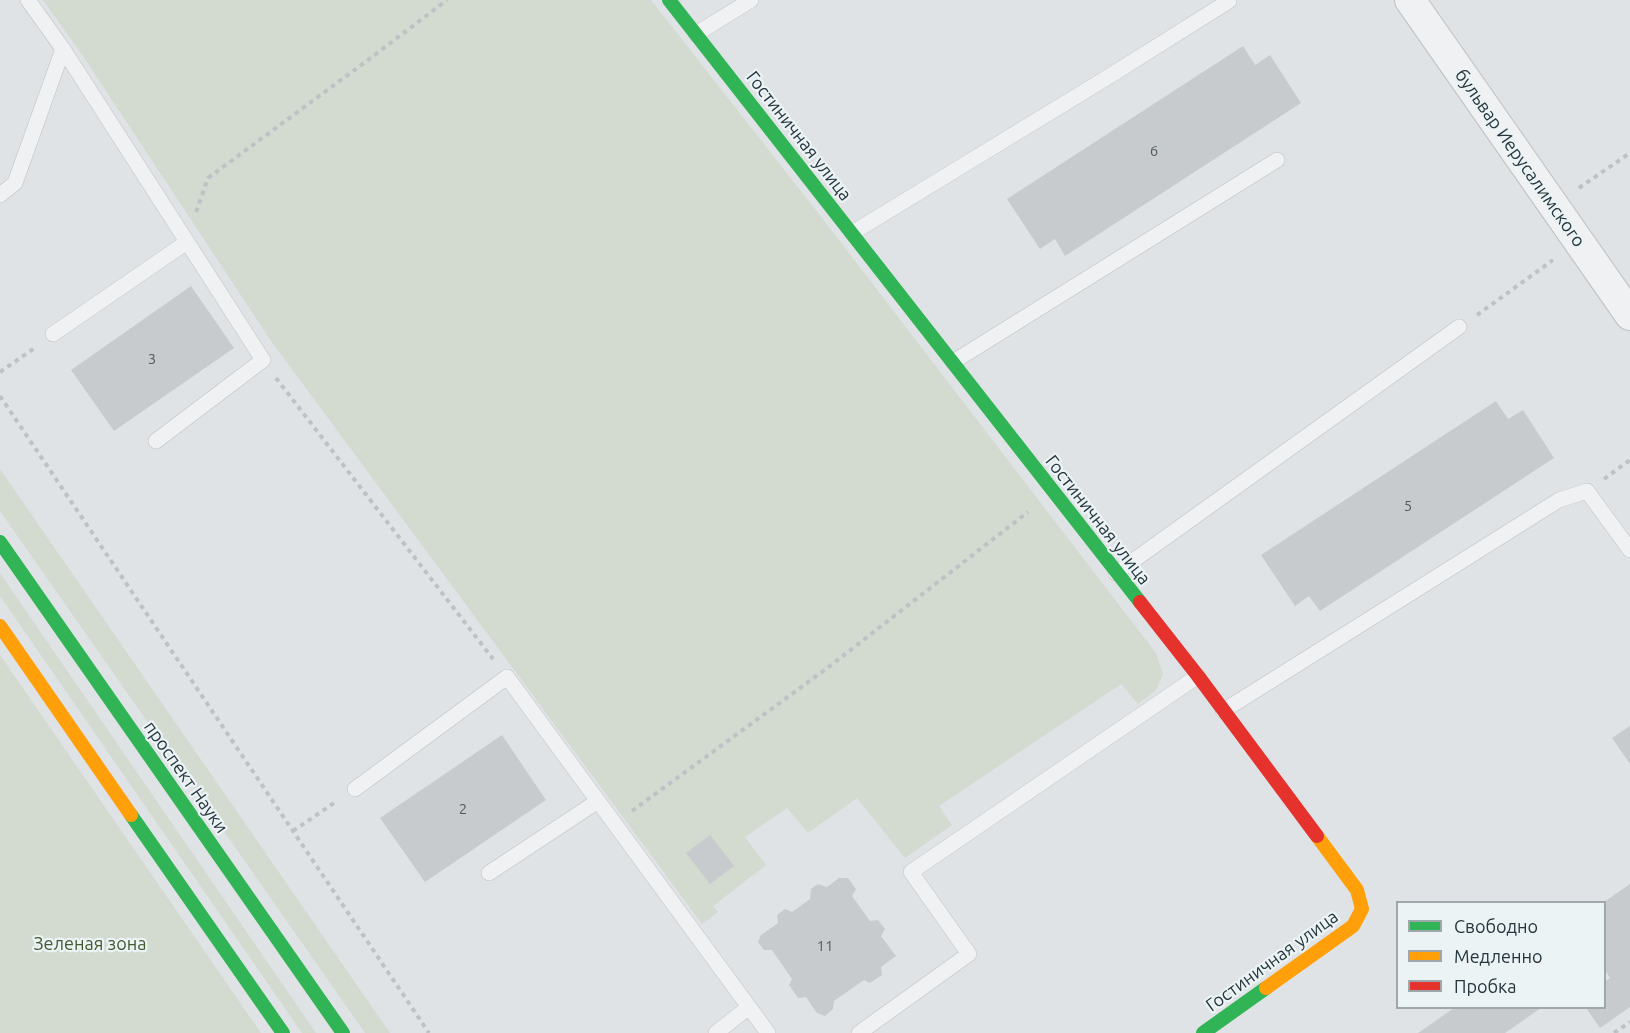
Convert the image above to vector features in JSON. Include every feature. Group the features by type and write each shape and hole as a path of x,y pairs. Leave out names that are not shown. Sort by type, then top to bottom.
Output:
{"street":[{"name":"Гостиничная улица","path":"669,0 1198,676 1357,891 1362,909 1353,926 1203,1033"},
{"name":"бульвар Иерусалимского","path":"1410,0 1630,315"},
{"name":"проспект Науки","path":"0,542 343,1033"},
{"path":"0,626 283,1033"}],"lane":[{"path":"28,0 63,50 263,360 156,441"},
{"path":"696,34 751,0"},
{"path":"852,233 1108,78 1229,1"},
{"path":"0,195 15,183 63,50"},
{"path":"953,362 1277,160"},
{"path":"53,334 187,242"},
{"path":"1116,573 1460,327"},
{"path":"1223,711 1559,500 1587,491 1630,550"},
{"path":"859,1033 969,954 911,872 1198,676"},
{"path":"355,789 507,678 768,1033"},
{"path":"489,873 598,801"},
{"path":"716,1033 749,1007"}],"path":[{"path":"187,242 208,178 447,0"},
{"path":"1553,206 1630,153"},
{"path":"1460,327 1578,242"},
{"path":"0,372 53,334"},
{"path":"263,360 507,678"},
{"path":"0,396 429,1033"},
{"path":"1587,491 1630,460"},
{"path":"615,824 826,669 1054,492"},
{"path":"293,831 355,789"},
{"path":"1614,1033 1630,1022"}],"green space":[{"path":"43,0 651,0 822,218 1156,653 1163,674 1156,690 1138,704 1121,684 939,806 952,825 905,858 857,798 808,833 787,808 745,837 766,865 713,906 718,912 702,924 271,341 83,56"},
{"path":"0,469 390,1033 365,1033 0,511"},
{"path":"0,573 316,1033 302,1033 0,596"},
{"name":"Зеленая зона","path":"0,655 261,1033 0,1033"}],"building":[{"path":"1243,46 1255,65 1270,55 1301,103 1065,256 1055,239 1040,249 1007,199"},
{"path":"191,286 234,348 114,431 71,370"},
{"path":"1496,401 1508,419 1523,410 1554,458 1320,611 1309,596 1295,606 1261,555"},
{"path":"1630,726 1630,764 1612,738"},
{"path":"502,735 546,800 425,882 380,818"},
{"path":"710,835 734,866 710,884 686,853"},
{"path":"839,878 848,878 856,889 852,896 870,921 878,920 885,929 881,936 896,956 881,967 882,975 870,983 864,980 834,1001 833,1009 825,1016 817,1013 806,997 798,998 789,985 792,979 772,950 764,950 758,942 761,935 778,923 777,915 785,909 792,912 810,899 811,889 818,884 827,887"},
{"path":"1630,884 1630,1007 1600,1028 1587,1009 1606,1009 1606,981 1610,978 1606,972 1605,901"},
{"path":"1453,1009 1540,1009 1505,1033 1418,1033"}],"traffic: fast":[{"path":"669,0 1140,602"},
{"path":"0,542 343,1033"},
{"path":"131,815 283,1033"},
{"path":"1203,1033 1266,988"}],"traffic: slow":[{"path":"0,626 131,815"},
{"path":"1266,988 1353,926 1362,909 1357,890 1317,836"}],"traffic: jam":[{"path":"1140,602 1317,836"}]}
